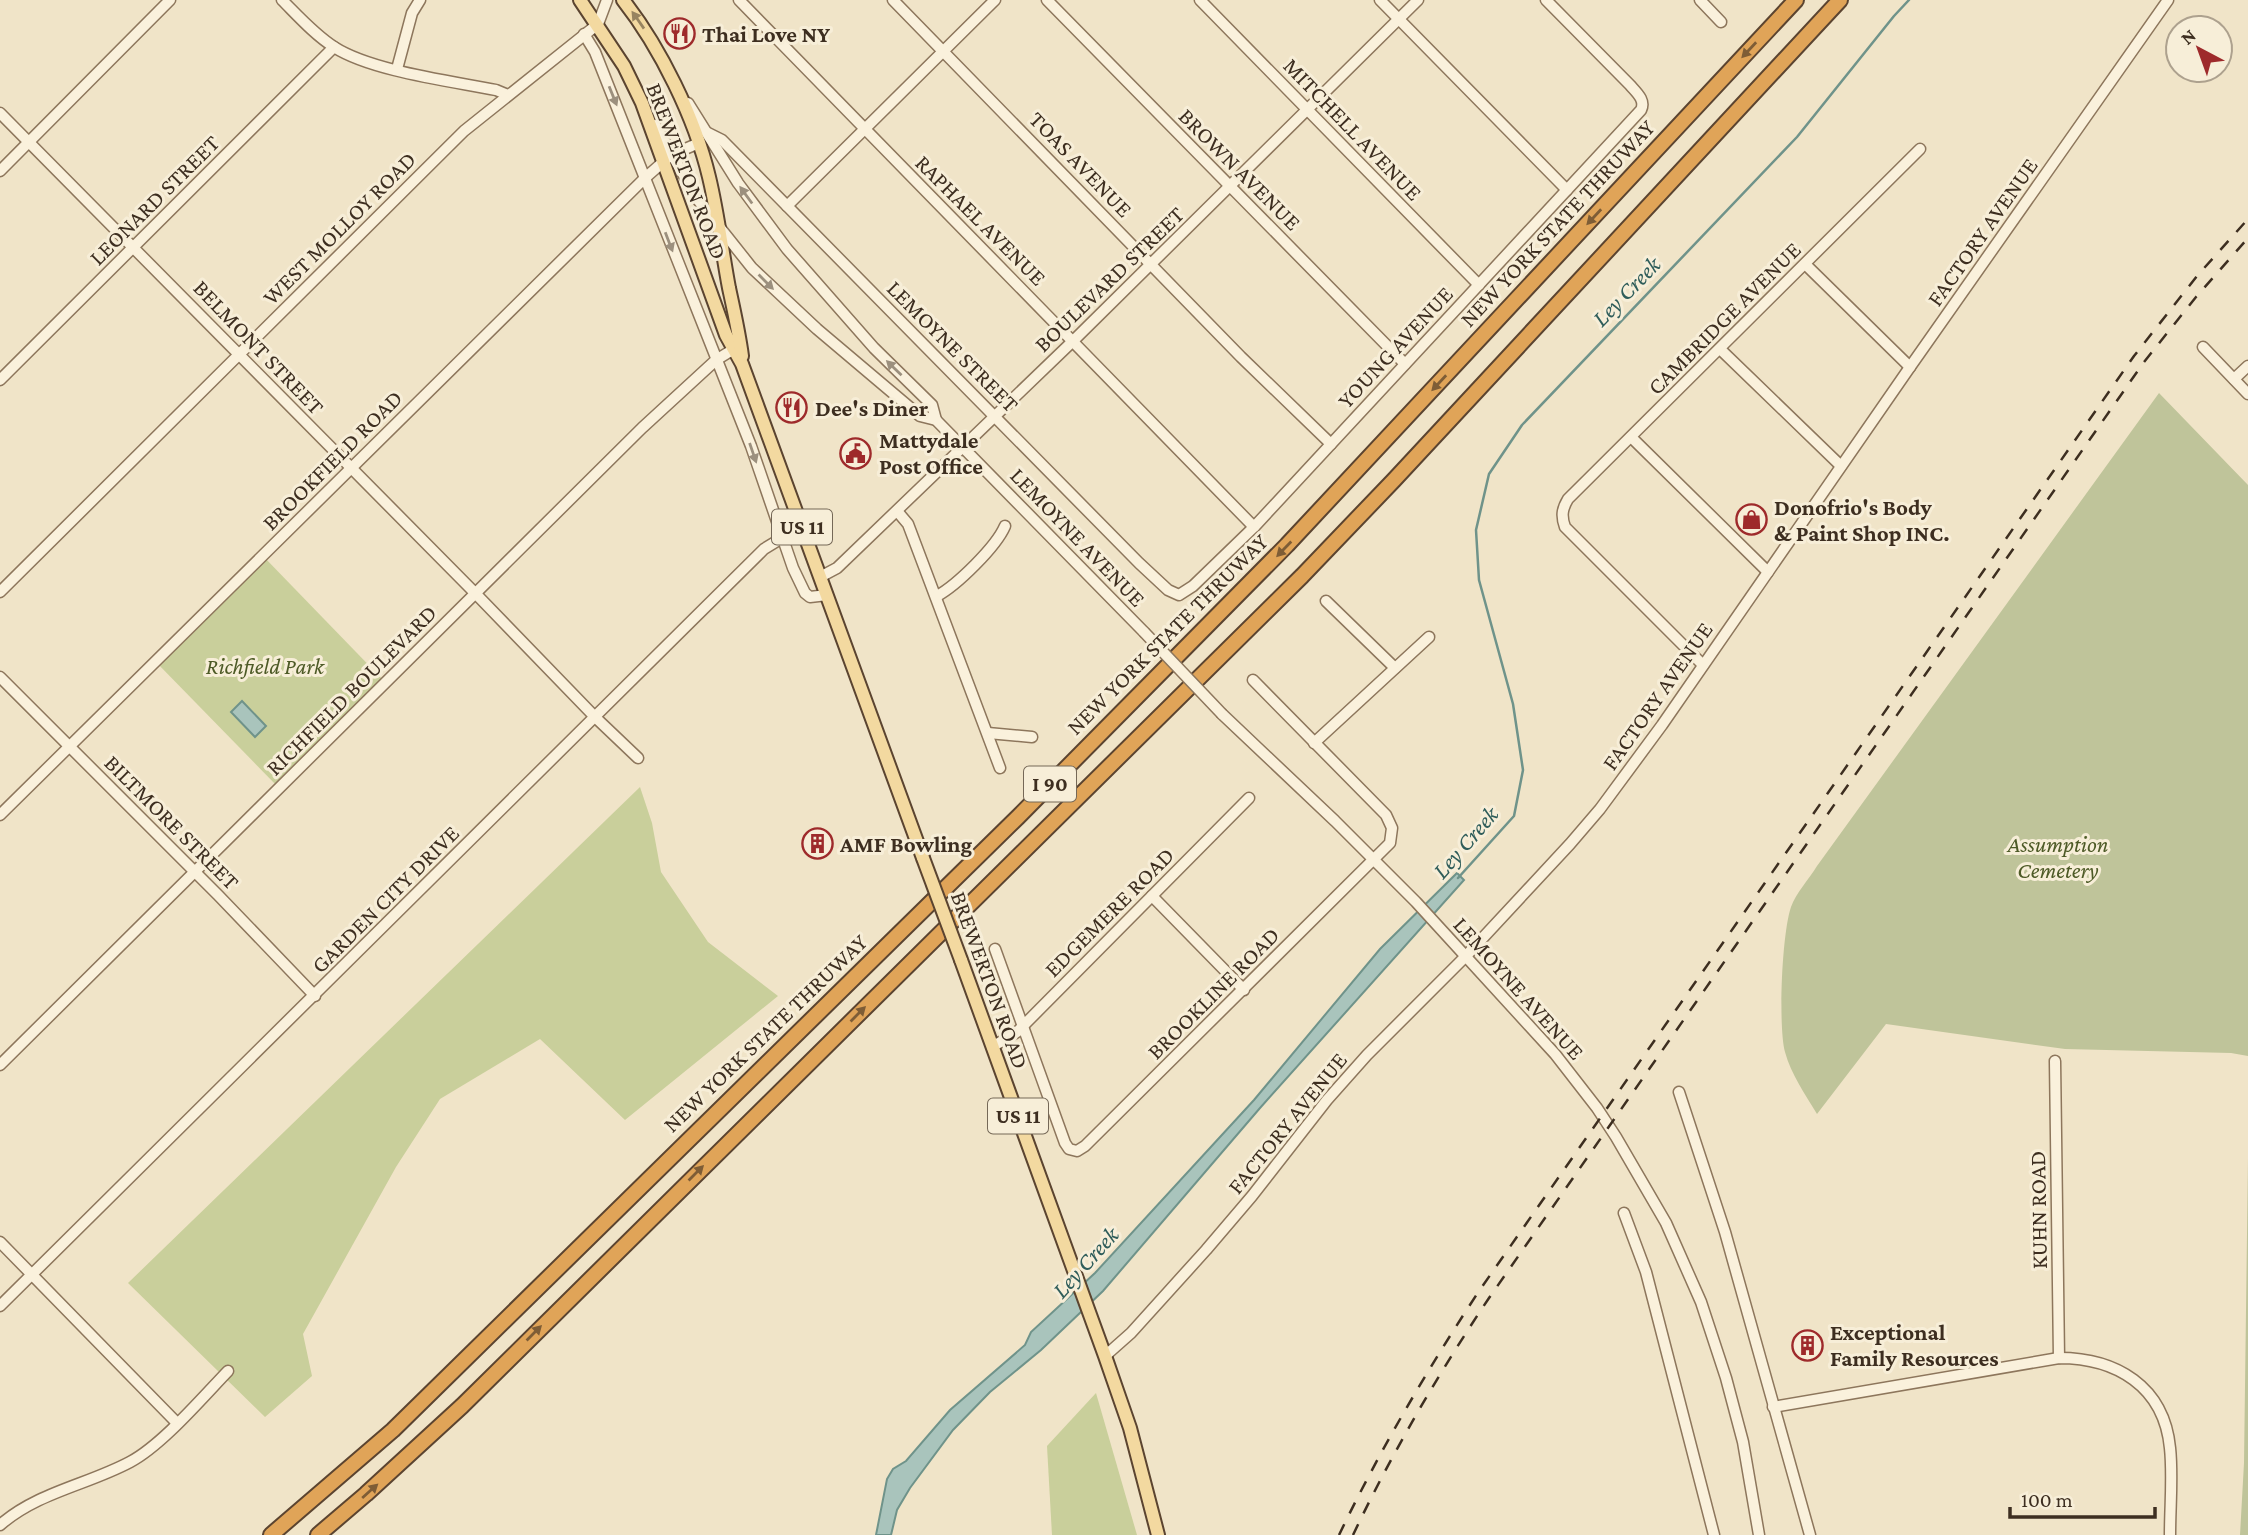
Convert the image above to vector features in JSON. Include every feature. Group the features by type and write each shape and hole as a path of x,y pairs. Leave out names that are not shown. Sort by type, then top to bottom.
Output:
{"highway":[{"name":"NEW YORK STATE THRUWAY","path":"271,1535 393,1430 1088,747 1297,535 1796,0"},
{"name":"I 90","path":"318,1535 462,1406 1306,572 1840,0"}],"main road":[{"name":"BREWERTON ROAD","path":"580,0 624,66 667,158 726,335 742,364 1105,1356 1130,1428 1158,1535"},
{"name":"BREWERTON ROAD","path":"623,0 645,29 703,138 739,332 742,364"}],"street":[{"path":"0,171 170,0"},
{"path":"282,0 309,27 334,47 351,56 508,95"},
{"path":"397,69 412,13 419,0"},
{"path":"598,24 607,0"},
{"name":"RAPHAEL AVENUE","path":"739,0 1254,527"},
{"name":"TOAS AVENUE","path":"893,0 1241,357 1331,444"},
{"path":"787,206 995,0"},
{"name":"BROWN AVENUE","path":"1047,0 1405,364"},
{"name":"MITCHELL AVENUE","path":"1200,0 1479,285"},
{"path":"1380,0 1567,190"},
{"name":"BOULEVARD STREET","path":"820,577 837,568 996,416 1418,0"},
{"name":"YOUNG AVENUE","path":"1168,590 1179,594 1186,592 1254,527 1641,110 1642,99 1630,85 1546,0"},
{"path":"1700,0 1721,22"},
{"name":"FACTORY AVENUE","path":"1105,1356 1140,1324 1206,1250 1367,1055 1465,957 1600,809 1662,725 2168,0"},
{"name":"WEST MOLLOY ROAD","path":"0,592 464,131 598,24"},
{"path":"584,34 595,52 751,446 782,538 805,593 810,597 827,595"},
{"name":"LEONARD STREET","path":"0,380 334,47"},
{"name":"BELMONT STREET","path":"0,113 638,758"},
{"name":"BROOKFIELD ROAD","path":"0,815 645,178 667,158 703,138"},
{"name":"LEMOYNE STREET","path":"703,138 722,140 1168,590"},
{"name":"LEMOYNE AVENUE","path":"703,138 787,249 874,348 932,405 936,420"},
{"name":"CAMBRIDGE AVENUE","path":"1703,665 1565,527 1562,517 1564,506 1568,499 1920,149"},
{"name":"LEMOYNE AVENUE","path":"667,158 752,268 817,329 920,416 936,420 964,446 1222,714 1416,902 1555,1054 1597,1108 1648,1188 1701,1302 1726,1378 1743,1442 1759,1535"},
{"path":"1805,264 1910,367"},
{"path":"2203,347 2248,394"},
{"name":"RICHFIELD BOULEVARD","path":"0,1065 652,419 716,360 734,349"},
{"path":"1720,349 1841,466"},
{"path":"2234,379 2248,366"},
{"path":"1631,437 1768,572"},
{"path":"897,511 908,524 937,596 1000,768"},
{"path":"937,596 948,590 993,544 1005,526"},
{"name":"GARDEN CITY DRIVE","path":"0,1306 764,549 782,538 804,533"},
{"path":"1326,601 1395,668"},
{"path":"1314,743 1429,637"},
{"name":"BILTMORE STREET","path":"0,677 315,996"},
{"path":"1253,680 1386,815 1392,828 1390,843 1374,861"},
{"path":"988,733 1032,737"},
{"name":"EDGEMERE ROAD","path":"992,1047 1023,1026 1249,798"},
{"name":"BROOKLINE ROAD","path":"1023,1026 1065,1143 1069,1149 1077,1151 1374,861"},
{"path":"1152,896 1244,990"},
{"path":"995,949 1023,1026"},
{"name":"KUHN ROAD","path":"2055,1060 2059,1358"},
{"path":"1679,1092 1725,1232 1810,1535"},
{"path":"1625,1213 1646,1272 1714,1535"},
{"path":"0,1242 177,1423"},
{"path":"1773,1407 2059,1358 2101,1362 2120,1370 2142,1387 2158,1408 2165,1424 2170,1446 2170,1535"},
{"path":"0,1525 30,1503 130,1462 151,1448 228,1371"}],"green space":[{"name":"Assumption Cemetery","path":"2159,393 2248,485 2248,1056 2231,1053 2065,1049 1886,1024 1817,1114 1791,1068 1783,1039 1783,957 1793,902"},
{"name":"Richfield Park","path":"262,555 386,683 279,788 155,661"},
{"path":"640,787 652,823 661,872 708,942 778,996 625,1120 540,1039 440,1099 396,1167 303,1334 312,1376 265,1417 128,1283"},
{"path":"2248,1158 2248,1535 2240,1535 2244,1463"},
{"path":"1096,1393 1137,1535 1052,1535 1047,1446"}],"water":[{"path":"242,701 266,726 255,737 231,712"},
{"path":"1457,873 1464,880 1260,1108 1103,1291 1041,1350 990,1392 953,1430 897,1510 891,1535 876,1535 887,1479 893,1469 906,1461 950,1410 1025,1345 1031,1332 1095,1273 1254,1100 1380,949"}],"waterway":[{"name":"Ley Creek","path":"1458,878 1514,816 1523,770 1513,704 1479,580 1476,530 1489,474 1522,425 1797,137 1909,0"}],"railway":[{"path":"1339,1535 1405,1411 1479,1291 2134,356 2197,276 2248,219"},
{"path":"1353,1535 1416,1414 1489,1298 2144,362 2248,238"}],"place":[{"name":"Thai Love NY","path":"679,34"},
{"name":"Dee's Diner","path":"792,408"},
{"name":"Mattydale Post Office","path":"856,453"},
{"name":"Donofrio's Body & Paint Shop INC.","path":"1751,520"},
{"name":"AMF Bowling","path":"817,844"},
{"name":"Exceptional Family Resources","path":"1807,1345"}]}
